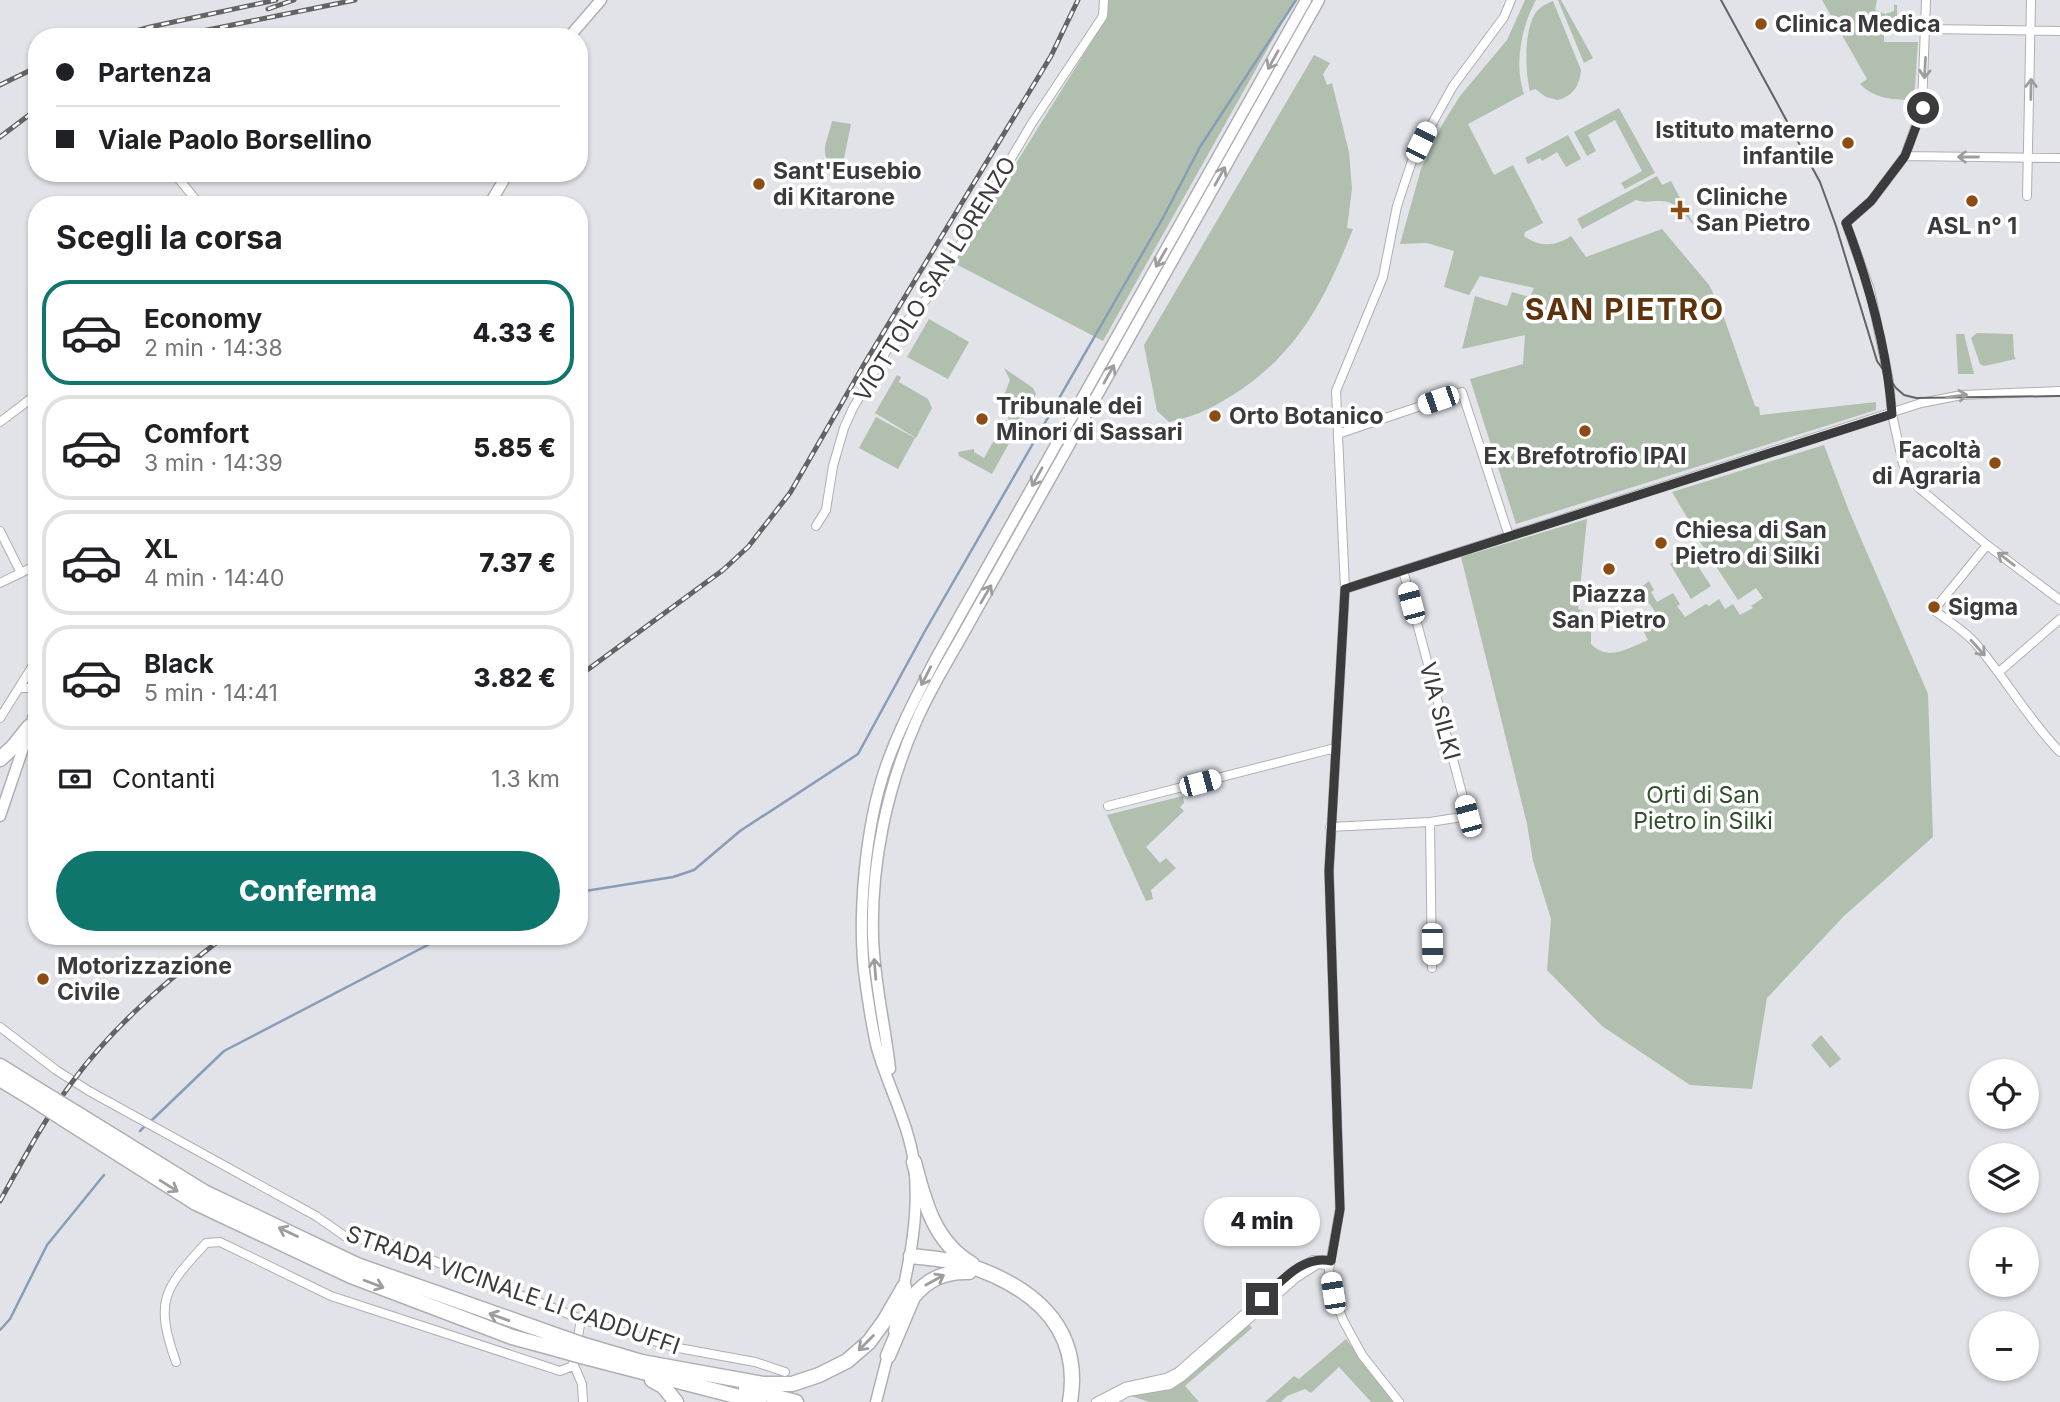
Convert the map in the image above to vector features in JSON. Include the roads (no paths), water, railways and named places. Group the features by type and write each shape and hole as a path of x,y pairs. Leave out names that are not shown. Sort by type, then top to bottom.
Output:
{"highway":[{"path":"0,759 28,728"},
{"path":"0,1066 38,1096 196,1203 351,1276 512,1337 562,1344 579,1356 796,1402"},
{"path":"0,1079 38,1096"},
{"path":"914,1162 930,1214 945,1242 960,1257 1030,1294 1051,1317 1067,1349 1070,1378 1067,1402"},
{"path":"911,1256 963,1264 991,1275"},
{"path":"888,1356 913,1297 928,1283 953,1272 991,1275"},
{"path":"634,1366 763,1384 792,1384 819,1376 847,1361 869,1342 904,1287"},
{"path":"634,1366 663,1386 676,1402"},
{"path":"634,1366 759,1402"}],"main road":[{"path":"577,28 601,0"},
{"path":"876,1402 911,1256 916,1222 914,1162 878,1049 865,983 862,891 871,830 885,768 907,714 935,660 1306,0"},
{"path":"891,1085 873,936 875,883 882,833 897,771 917,720 1320,0"},
{"path":"0,816 28,730"}],"street":[{"name":"VIOTTOLO SAN LORENZO","path":"816,526 826,510 833,466 853,408 898,331 931,294 1032,123 1103,16 1104,0"},
{"path":"1399,1402 1362,1355 1343,1320 1333,1293 1330,1264 1340,1209 1329,885 1330,827 1345,589 1336,391 1383,277 1397,206 1413,158 1453,86 1504,17 1511,0"},
{"path":"1926,0 1923,108 1905,156 1871,201 1846,223 1870,290 1903,464 1919,488 1987,545 2060,600"},
{"path":"2028,196 2031,0"},
{"path":"1927,29 2060,31"},
{"path":"1905,156 2060,158"},
{"path":"181,182 193,196"},
{"path":"1345,589 1892,414 1921,402 1962,395 2060,391"},
{"path":"1338,434 1462,392 1509,536"},
{"path":"0,422 28,401"},
{"path":"0,531 21,573"},
{"path":"1987,545 1934,610 1974,641 2040,731 2060,752"},
{"path":"0,583 28,570"},
{"name":"VIA SILKI","path":"1330,827 1430,822 1468,816 1402,570"},
{"path":"1999,672 2060,619"},
{"path":"0,718 28,674"},
{"path":"19,688 28,688"},
{"path":"1108,806 1335,748"},
{"path":"1430,822 1432,968"},
{"name":"STRADA VICINALE LI CADDUFFI","path":"0,1027 56,1070 316,1216 346,1237 391,1244 581,1319 673,1347 755,1363 785,1372"},
{"path":"176,1362 166,1335 163,1309 176,1276 206,1243 220,1242 331,1296 560,1371 579,1356"},
{"path":"1096,1402 1125,1387 1166,1378 1178,1372 1292,1272 1313,1260 1330,1264"},
{"path":"1110,1402 1128,1392 1170,1385 1296,1278 1318,1264 1330,1264"},
{"path":"581,1319 579,1356 583,1402"}],"waterway":[{"path":"588,891 673,877 694,870 740,831 858,754 925,631 1164,216 1200,147 1296,0"},
{"path":"151,1121 224,1051 428,945"},
{"path":"140,1131 146,1125"},
{"path":"0,1330 10,1319 47,1245 104,1175"}],"tram line":[{"path":"1721,0 1820,182 1877,361 1896,388 1904,395 1916,398 2060,396"}],"railway":[{"path":"146,28 276,0"},
{"path":"268,9 294,0"},
{"path":"217,28 355,0"},
{"path":"588,669 723,570 748,547 790,493 866,361 1051,56 1078,0"},
{"path":"0,85 28,71"},
{"path":"0,137 28,116"},
{"path":"0,1201 53,1110 89,1060 144,1003 214,945"}],"place":[{"name":"Clinica Medica","path":"1761,24"},
{"name":"Istituto materno infantile","path":"1848,143"},
{"name":"Sant'Eusebio di Kitarone","path":"759,184"},
{"name":"ASL n° 1","path":"1972,201"},
{"name":"Cliniche San Pietro","path":"1680,210"},
{"name":"Orto Botanico","path":"1215,416"},
{"name":"Tribunale dei Minori di Sassari","path":"982,419"},
{"name":"Ex Brefotrofio IPAI","path":"1585,431"},
{"name":"Facoltà di Agraria","path":"1995,463"},
{"name":"Chiesa di San Pietro di Silki","path":"1661,543"},
{"name":"Piazza San Pietro","path":"1609,569"},
{"name":"Sigma","path":"1934,607"},
{"name":"Motorizzazione Civile","path":"43,979"}],"district":[{"name":"SAN PIETRO","path":"1625,309"}],"park label":[{"name":"Orti di San Pietro in Silki","path":"1703,808"}]}
